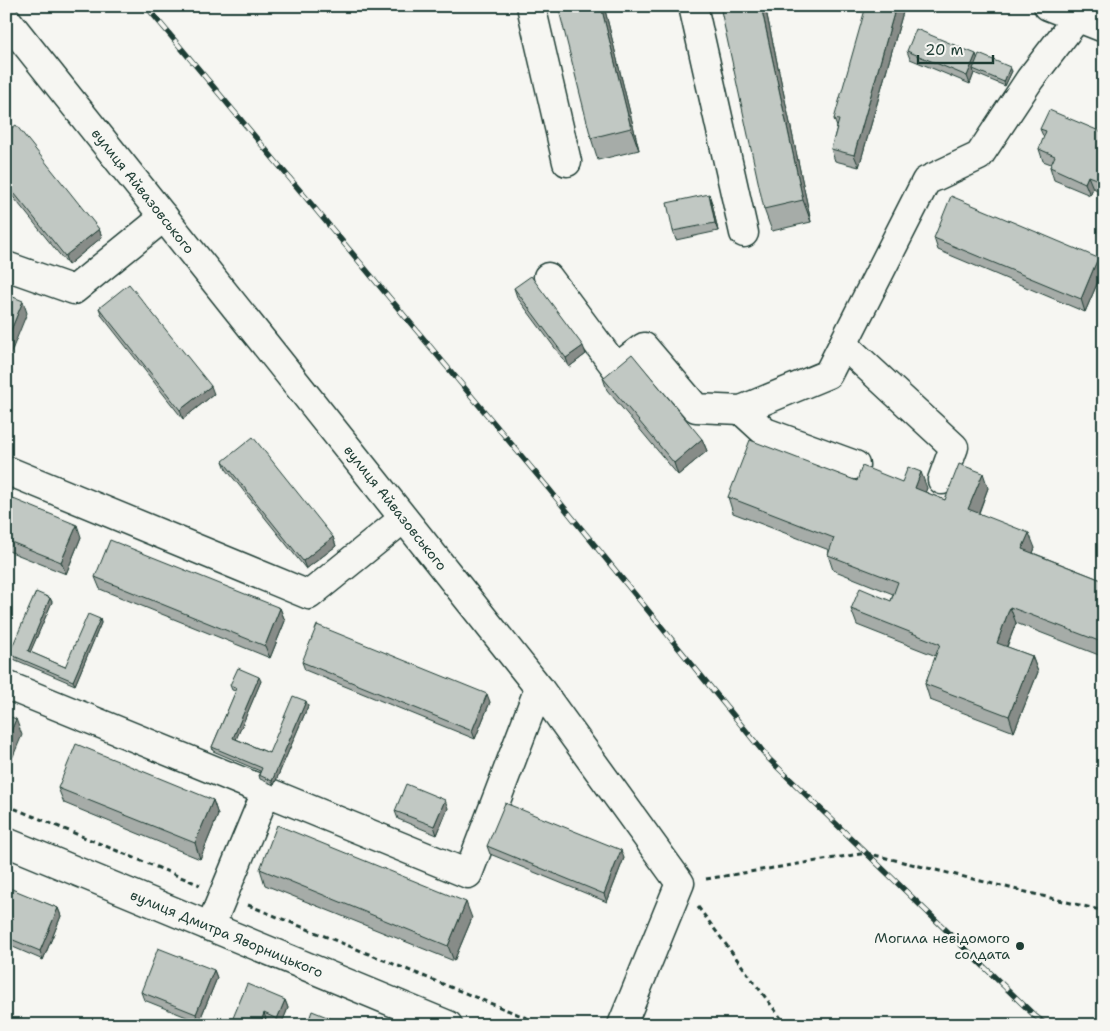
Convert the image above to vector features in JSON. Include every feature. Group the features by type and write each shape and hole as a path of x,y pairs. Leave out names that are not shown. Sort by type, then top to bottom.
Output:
{"street":[{"path":"531,6 567,162"},
{"path":"693,6 744,233"},
{"path":"1048,6 1104,28"},
{"path":"548,277 616,368 644,347 696,408 741,410 828,374 926,181 979,156 1030,79 1077,18"},
{"name":"вулиця Айвазовського","path":"6,19 539,688 680,883"},
{"path":"6,266 74,290 164,217"},
{"path":"844,345 954,447 942,480"},
{"path":"741,410 765,432 855,465"},
{"path":"6,470 308,594 403,519"},
{"path":"6,685 468,874 539,688"},
{"path":"210,926 266,792"},
{"name":"вулиця Дмитра Яворницького","path":"6,842 448,1025"},
{"path":"622,1025 680,883"}],"path":[{"path":"6,805 544,1025"},
{"path":"786,1025 680,883 866,853 1104,911"}],"building":[{"path":"558,6 601,6 631,128 591,138"},
{"path":"720,6 761,6 803,200 764,209"},
{"path":"866,6 896,6 854,155 831,149 839,120 834,119"},
{"path":"916,29 976,54 967,76 907,51"},
{"path":"979,54 1010,67 1004,82 973,69"},
{"path":"1049,110 1104,133 1104,182 1088,176 1085,183 1050,167 1055,156 1039,149 1046,131 1040,129"},
{"path":"16,125 99,229 65,256 6,183 6,132"},
{"path":"709,194 715,223 673,231 667,203"},
{"path":"951,196 1098,258 1081,299 934,238"},
{"path":"531,276 583,346 566,358 514,288"},
{"path":"129,284 211,386 180,410 99,308"},
{"path":"6,294 23,301 6,342"},
{"path":"632,354 702,439 674,463 603,378"},
{"path":"253,437 333,537 303,561 223,461"},
{"path":"750,440 857,481 862,466 902,482 908,467 921,472 915,488 945,500 959,464 983,473 968,509 1029,533 1022,549 1104,581 1104,643 1010,607 997,643 1032,656 1009,716 925,684 940,644 851,609 860,588 891,601 898,582 828,555 834,538 728,497"},
{"path":"6,496 77,525 61,562 6,540"},
{"path":"110,540 280,608 265,646 95,577"},
{"path":"36,592 50,598 28,651 65,667 88,614 100,619 73,681 9,654"},
{"path":"317,625 487,694 472,731 302,662"},
{"path":"238,668 259,677 233,738 269,753 293,696 306,701 272,781 259,775 262,768 212,747 237,688 230,685"},
{"path":"6,715 16,719 6,743"},
{"path":"76,744 213,800 195,843 58,788"},
{"path":"406,784 445,800 434,826 395,811"},
{"path":"505,803 621,850 604,894 487,846"},
{"path":"277,825 466,902 448,946 260,869"},
{"path":"7,887 58,908 40,951 6,937"},
{"path":"158,948 214,970 196,1014 141,992"},
{"path":"247,984 285,1000 277,1019 264,1013 260,1025 250,1025 233,1018"},
{"path":"312,1011 347,1025 307,1025"}],"railway":[{"path":"146,6 549,489 769,759 1035,1016 1047,1025"}],"place":[{"name":"Могила невідомого солдата","path":"1020,946"}]}
